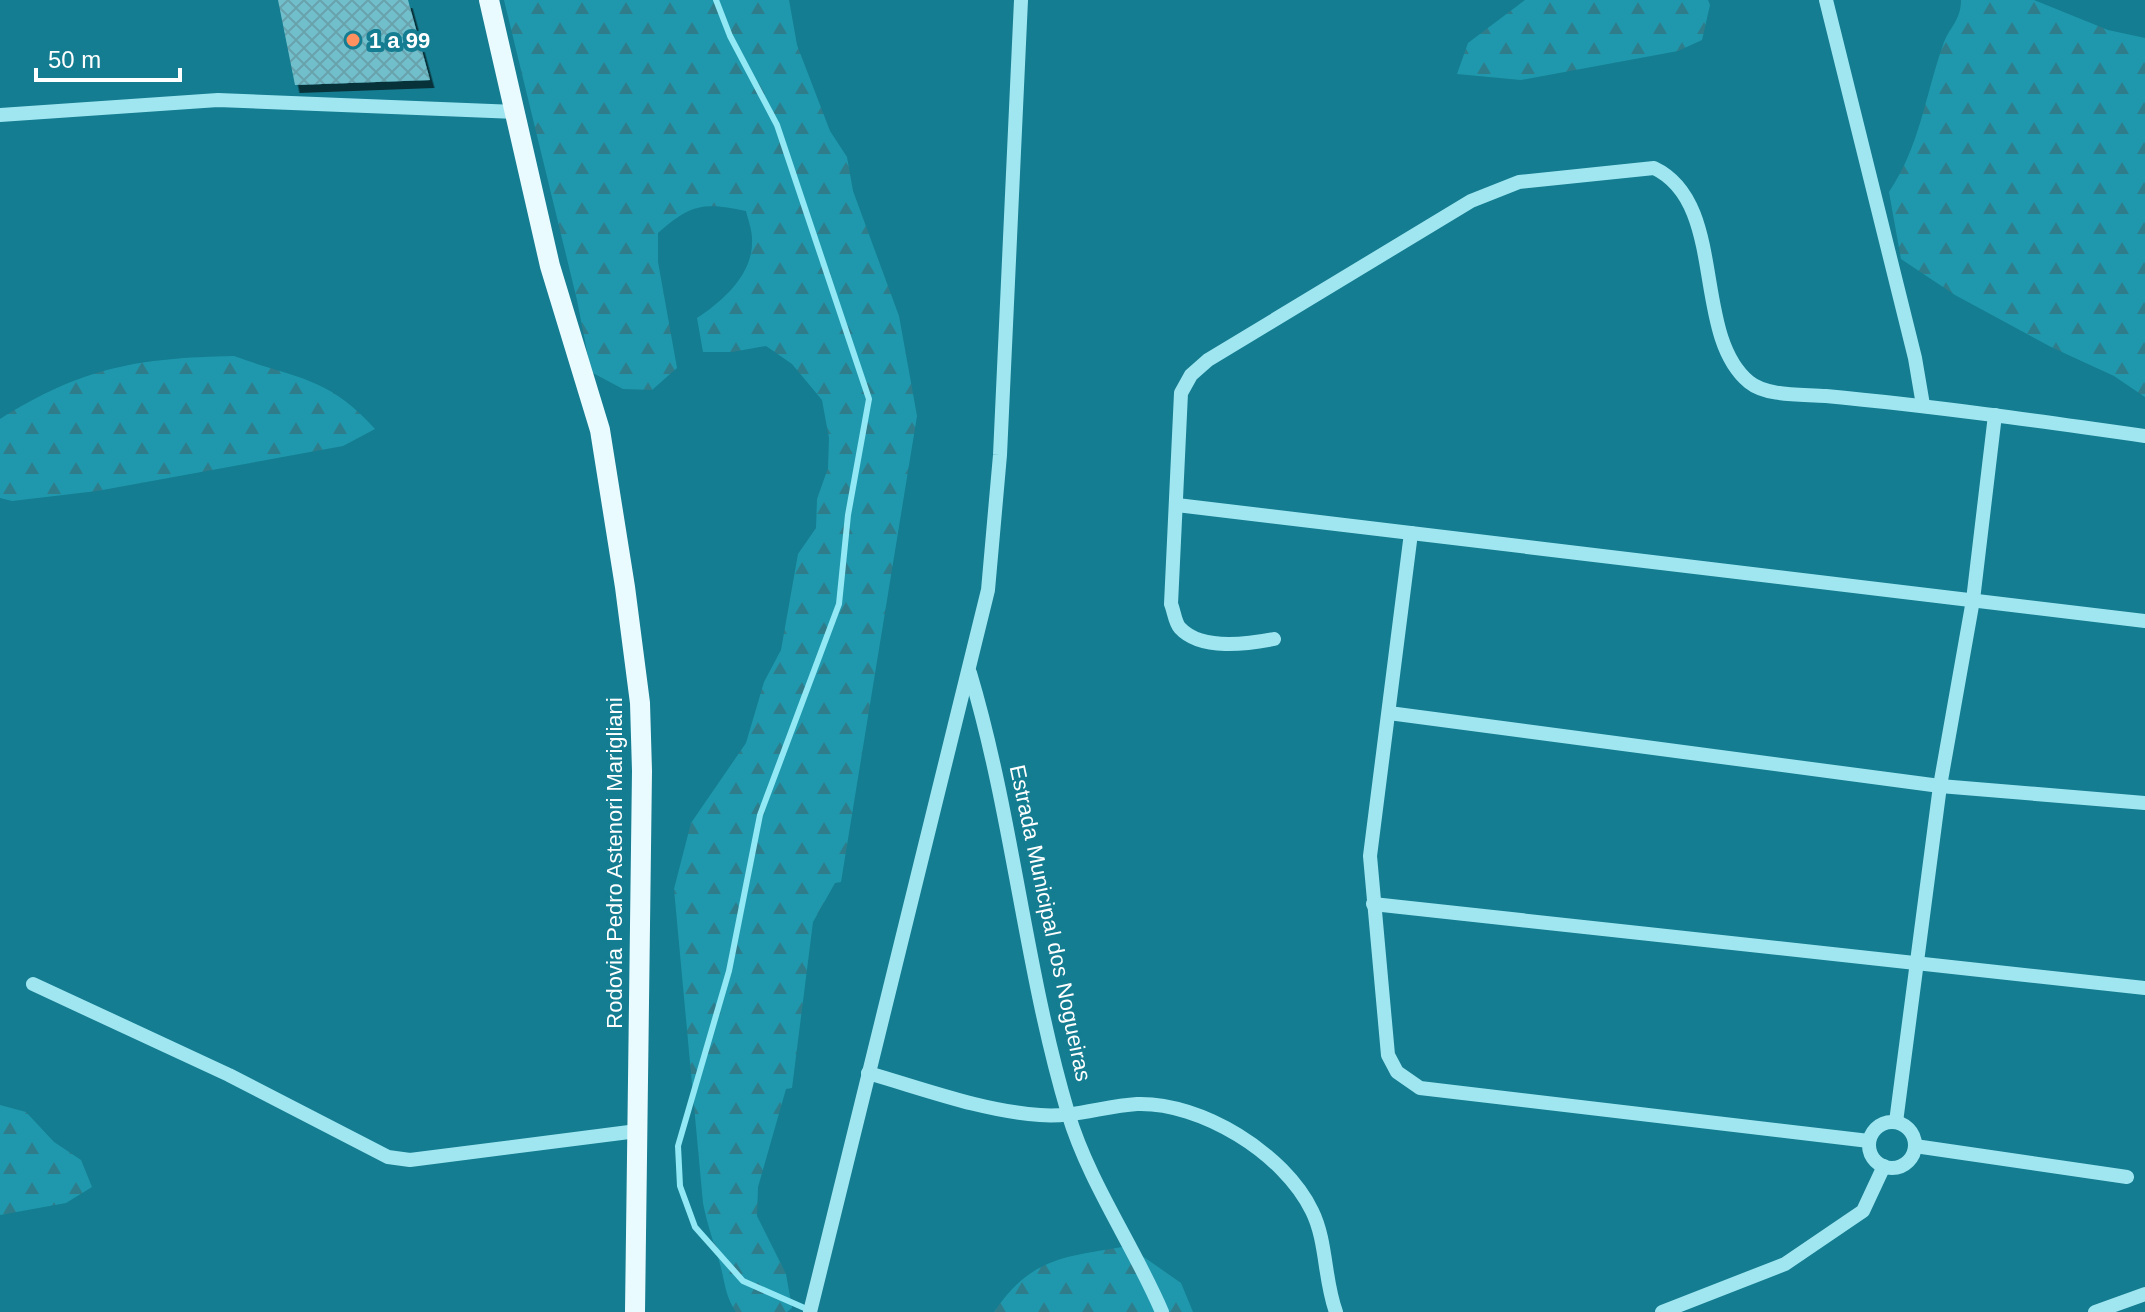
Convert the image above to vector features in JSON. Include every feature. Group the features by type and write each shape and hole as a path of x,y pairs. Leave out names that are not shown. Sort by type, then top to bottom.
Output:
{"main road":[{"name":"Rodovia Pedro Astenori Marigliani","path":"489,0 550,266 600,430 640,703 642,771 635,1312"}],"street":[{"path":"810,1312 988,590 1000,455 1021,0"},
{"path":"1826,0 1915,358 1923,405"},
{"path":"0,115 218,100 514,112"},
{"path":"1274,639 1243,645 1196,639 1179,627 1171,604 1181,393 1191,375 1208,360 1428,225 1471,201 1519,182 1654,168 1668,175 1679,186 1694,217 1728,359 1751,384 1779,392 1923,405 2145,436"},
{"path":"1896,1122 1940,786 1973,600 1995,415"},
{"path":"1177,505 2145,621"},
{"path":"1411,533 1370,856 1388,1055 1397,1072 1420,1088 1869,1141"},
{"name":"Estrada Municipal dos Nogueiras","path":"969,670 992,749 1032,964 1069,1115 1162,1312"},
{"path":"1389,713 1940,786 2145,803"},
{"path":"1373,904 2145,988"},
{"path":"33,984 229,1075 388,1157 410,1160 637,1131"},
{"path":"868,1073 985,1107 1040,1115 1069,1115 1097,1108 1141,1104 1189,1110 1234,1132 1274,1160 1313,1211 1336,1312"},
{"path":"1896,1122 1910,1130 1915,1146 1913,1156 1905,1164 1884,1166 1875,1161 1869,1141 1874,1130 1884,1123 1896,1122"},
{"path":"1915,1146 2127,1177"},
{"path":"1662,1312 1785,1264 1863,1211 1884,1166"},
{"path":"2095,1312 2145,1294"}],"green space":[{"path":"504,0 789,0 797,45 830,131 847,157 853,191 899,316 917,416 841,882 835,883 813,922 792,1088 786,1089 758,1187 757,1216 786,1274 792,1308 787,1312 736,1312 727,1295 706,1218 674,889 691,823 746,743 764,682 781,650 798,554 816,528 817,499 828,468 829,438 822,400 792,364 766,346 732,352 703,352 697,318 734,286 751,255 751,230 746,211 719,207 708,206 689,211 658,233 658,262 677,368 652,390 623,389 591,372 577,300"},
{"path":"1525,0 1708,0 1710,5 1702,40 1678,51 1521,80 1457,74 1468,43"},
{"path":"1961,0 2034,0 2108,30 2145,38 2145,397 2114,376 2051,347 1955,295 1901,259 1889,192 1915,139 1943,45 1959,13"},
{"path":"234,356 326,389 342,398 375,429 343,446 97,491 12,501 0,498 0,419 58,388 112,369 169,359"},
{"path":"0,1105 26,1112 54,1142 81,1160 92,1187 66,1203 0,1215"},
{"path":"1128,1246 1181,1283 1193,1312 994,1312 1022,1280 1037,1269 1068,1257"}],"building":[{"name":"1 a 99","path":"278,0 408,0 430,80 295,85"}],"waterway":[{"path":"716,0 730,36 777,125 869,399 848,515 839,604 760,815 729,971 678,1146 680,1186 695,1227 743,1281 809,1310"}],"place":[{"name":"1 a 99","path":"353,40"}]}
